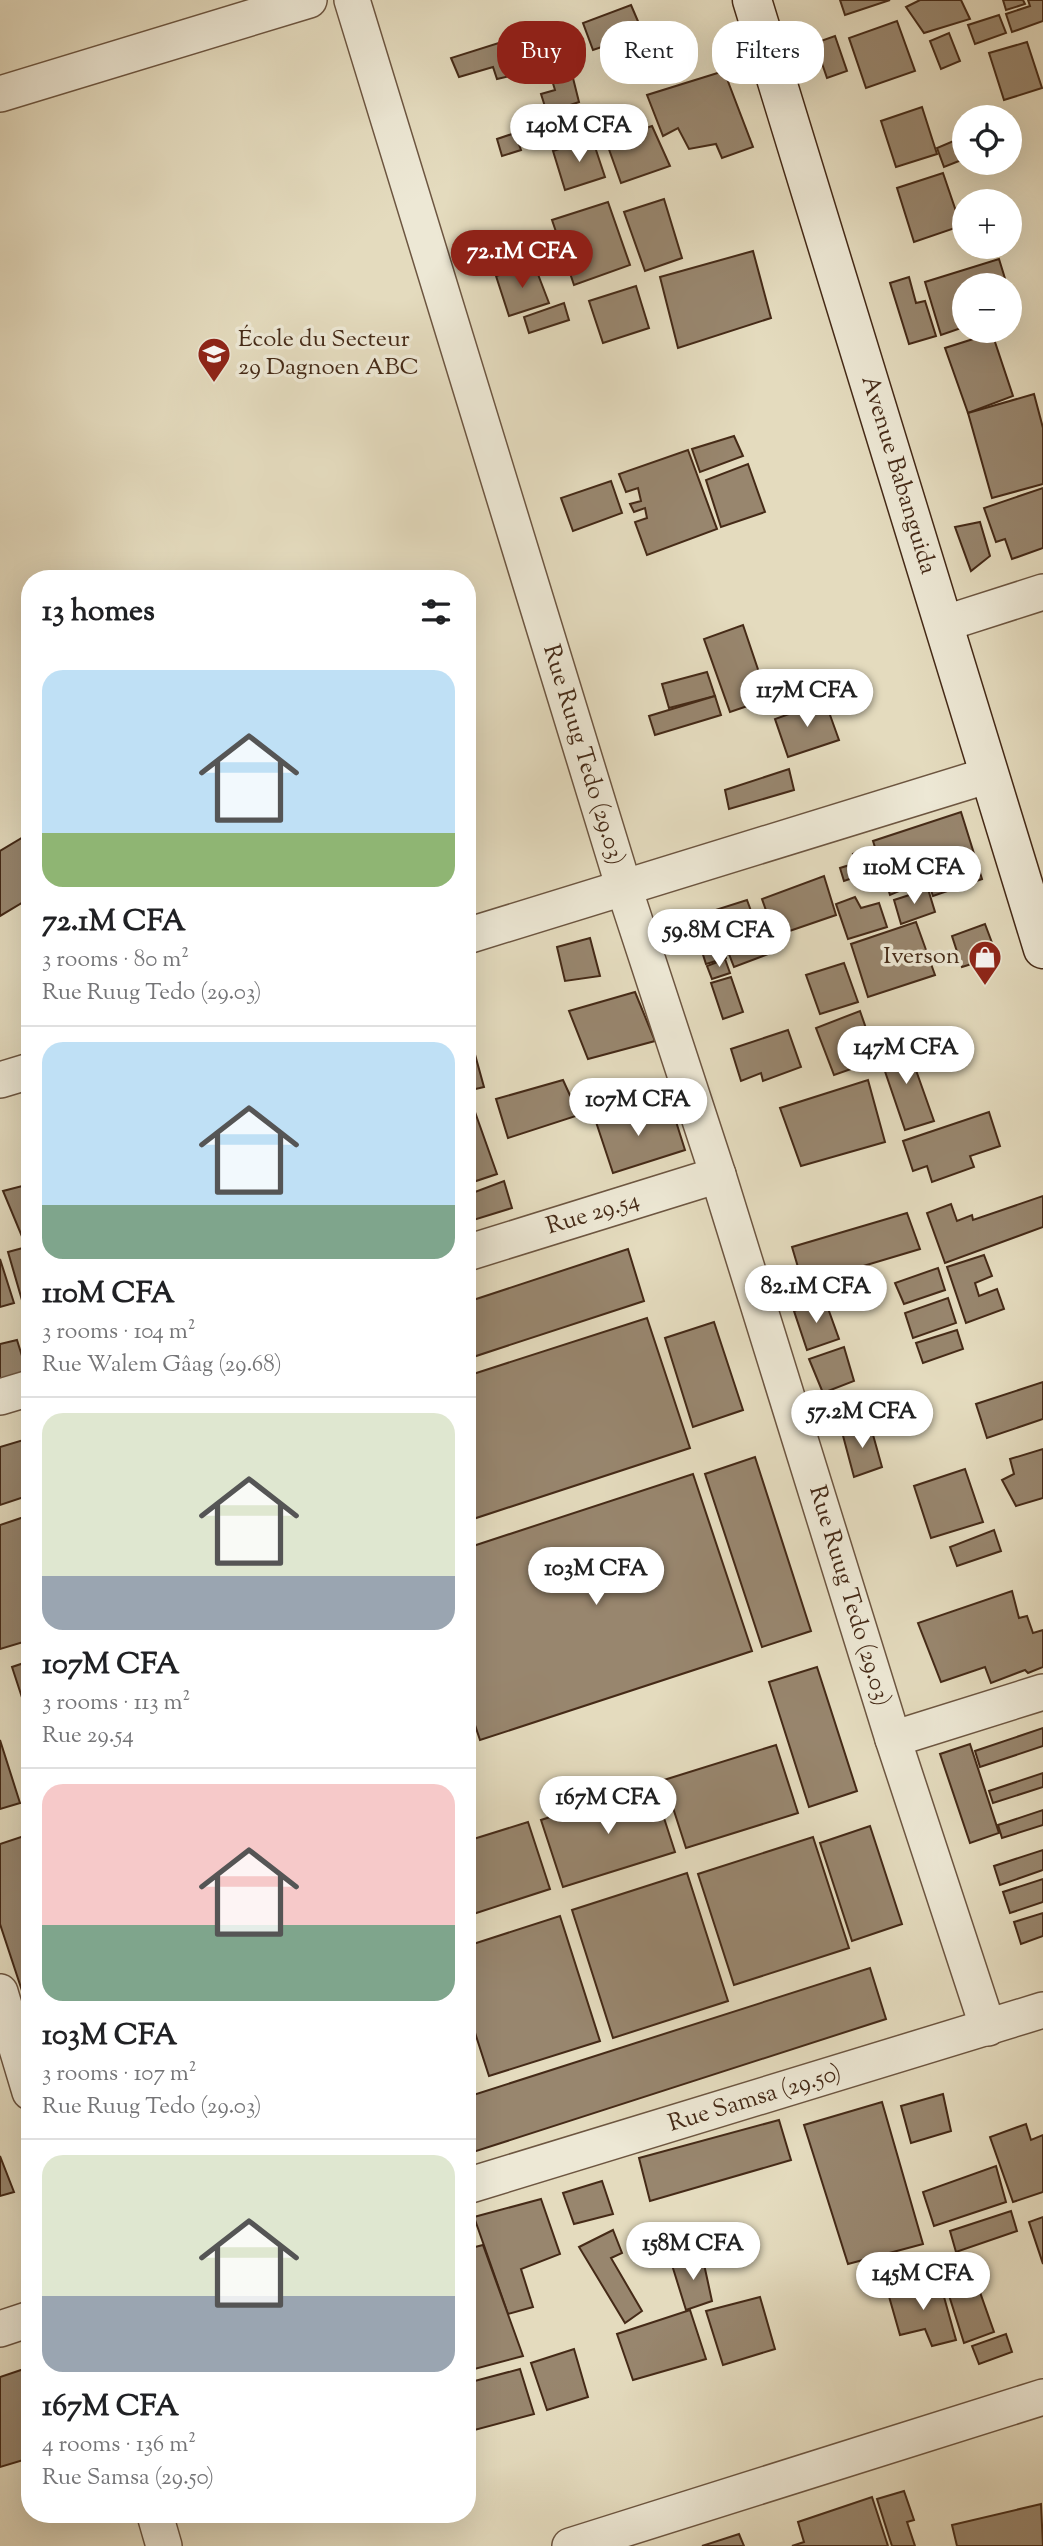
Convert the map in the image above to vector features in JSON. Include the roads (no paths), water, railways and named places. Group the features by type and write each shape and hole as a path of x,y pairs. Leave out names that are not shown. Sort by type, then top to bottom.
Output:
{"street":[{"path":"0,94 309,0"},
{"name":"Rue Ruug Tedo (29.03)","path":"352,0 624,888 718,1175 893,1739 988,2028"},
{"name":"Avenue Babanguida","path":"752,0 1043,949"},
{"path":"943,624 1043,592"},
{"path":"476,933 989,775"},
{"path":"0,1080 21,1074"},
{"name":"Rue 29.54","path":"476,1250 718,1175"},
{"path":"0,1398 21,1391"},
{"path":"893,1739 1043,1692"},
{"path":"0,1992 21,2062"},
{"name":"Rue Samsa (29.50)","path":"476,2183 1043,2010"},
{"path":"0,2329 21,2322"},
{"path":"570,2546 1043,2397"},
{"path":"157,2523 164,2546"}],"place":[{"name":"École du Secteur 29 Dagnoen ABC","path":"214,384"},
{"name":"Iverson","path":"985,987"}]}
